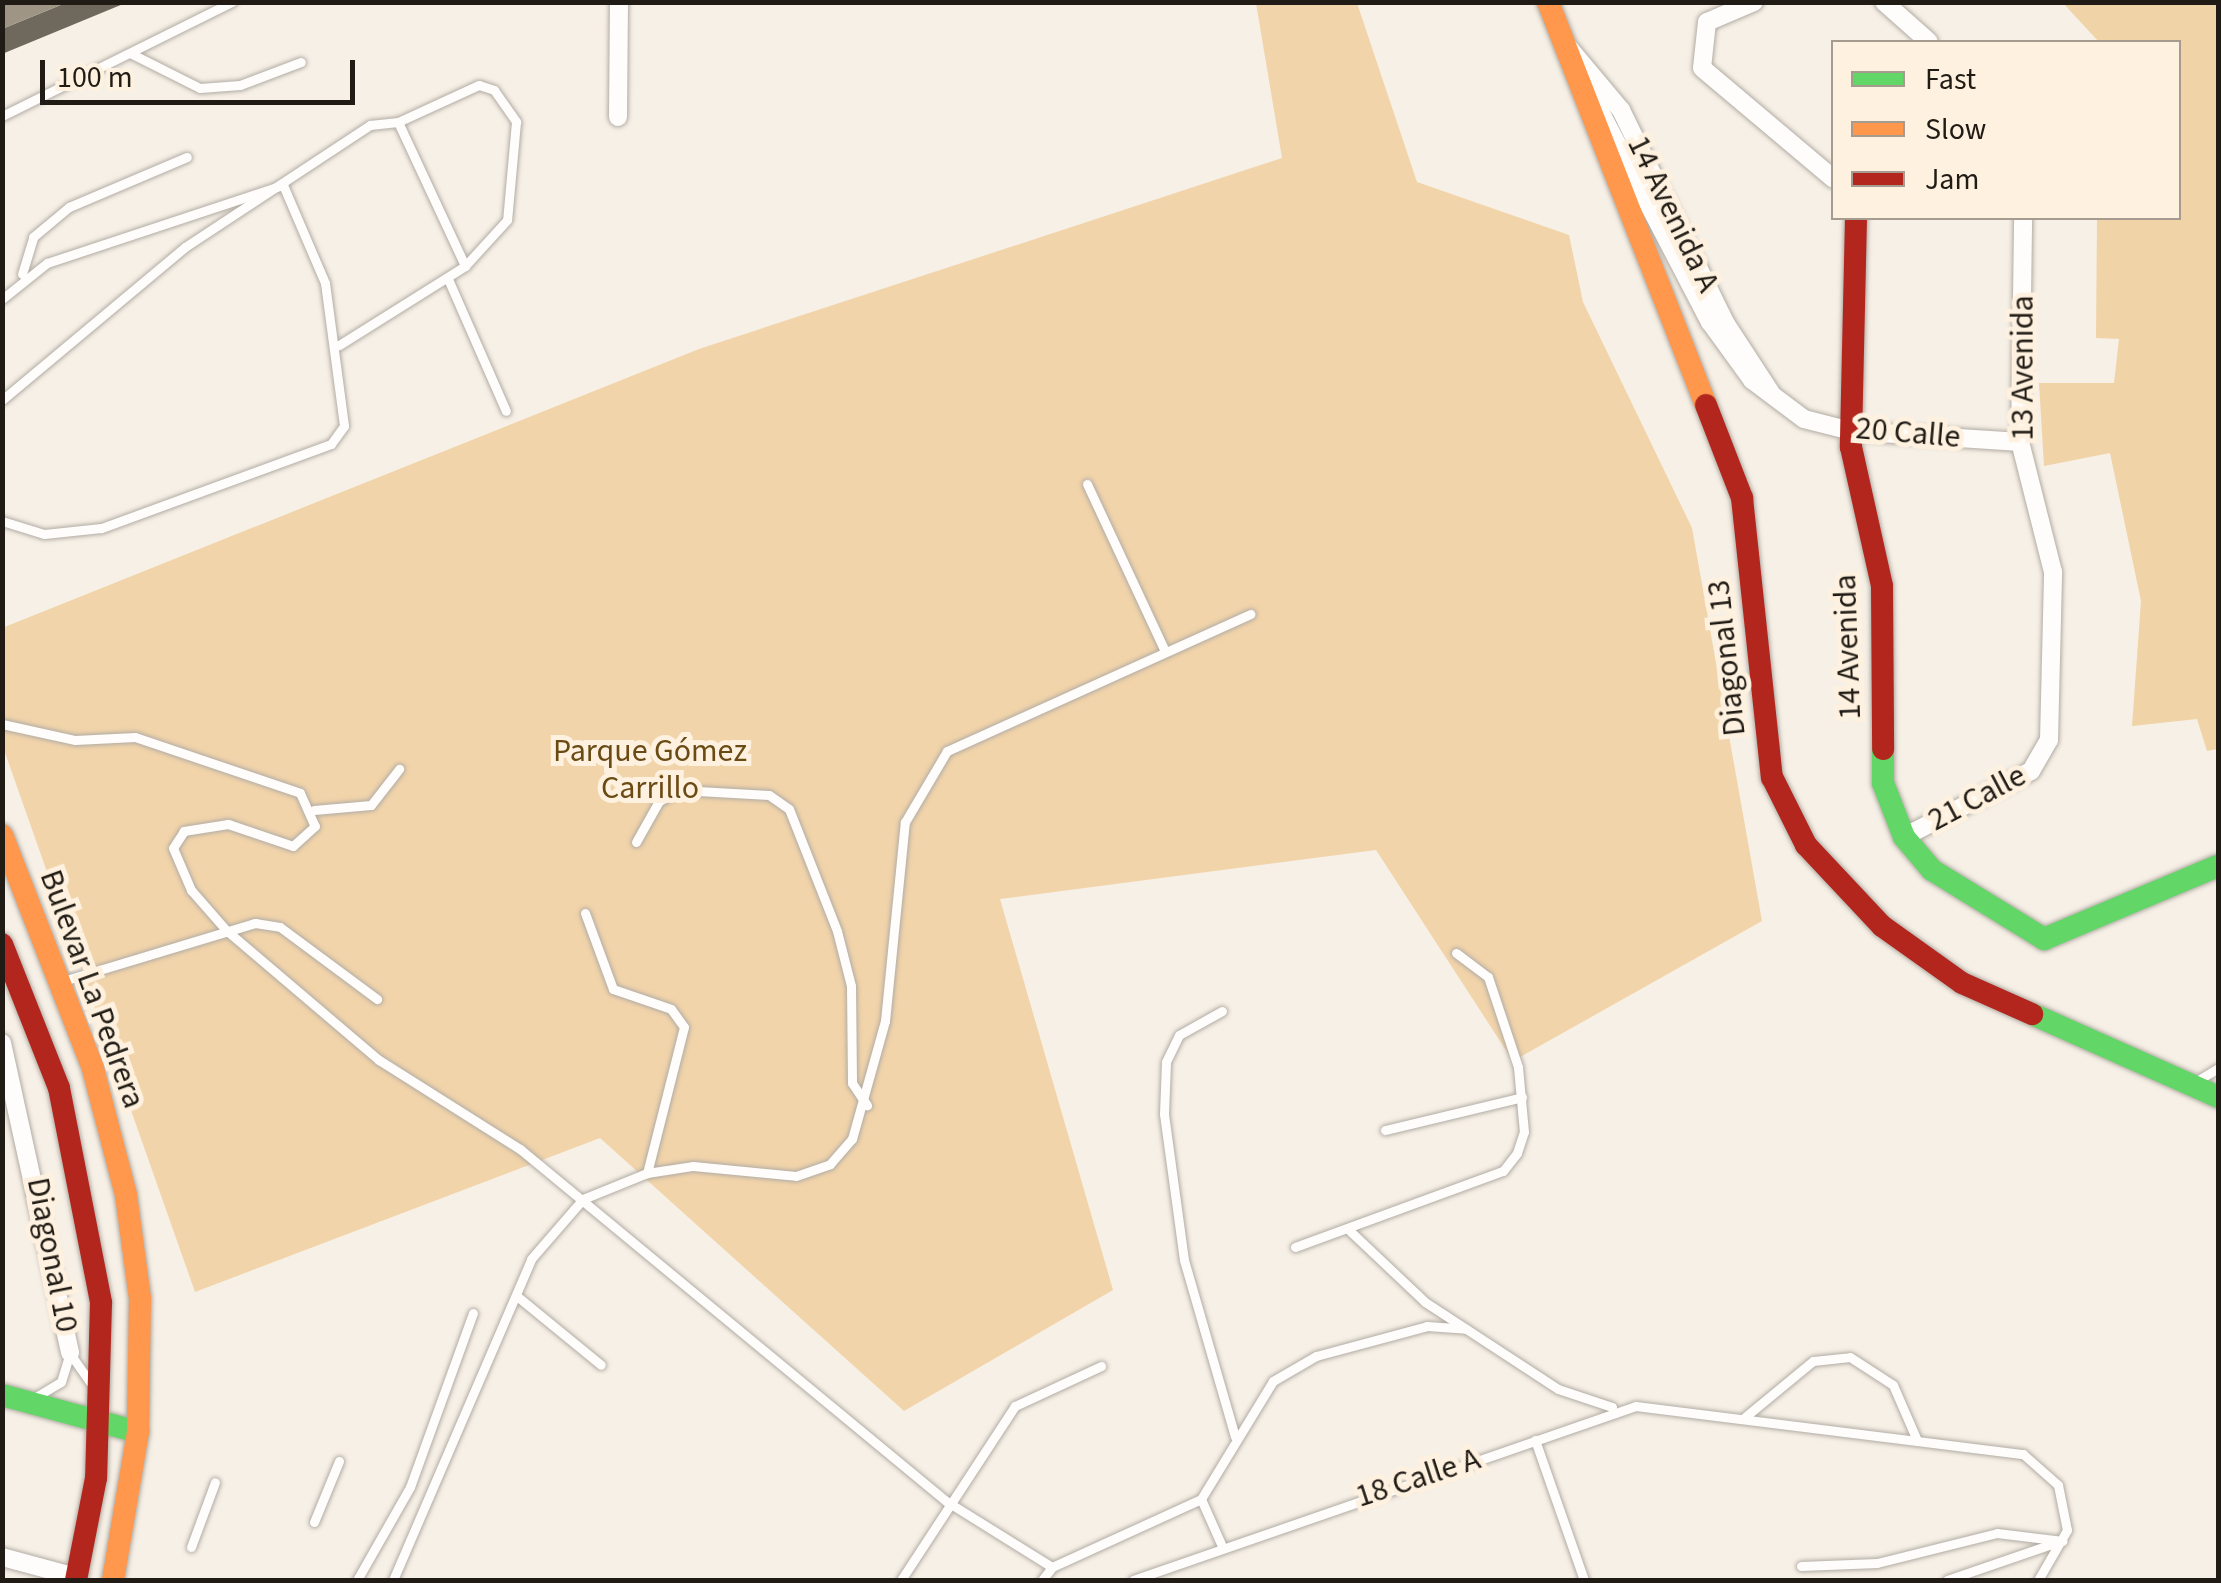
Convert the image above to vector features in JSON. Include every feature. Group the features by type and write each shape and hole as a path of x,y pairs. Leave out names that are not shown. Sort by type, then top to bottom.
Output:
{"street":[{"path":"618,2 618,118"},
{"name":"Diagonal 13","path":"1548,2 1742,498 1772,777 1806,845 1882,926 1962,984 2032,1022 2196,1082 2218,1097"},
{"path":"1754,2 1707,22 1698,58 1715,85 1831,177"},
{"path":"1884,2 1927,40"},
{"name":"14 Avenida A","path":"1563,42 1621,110 1726,324 1771,394"},
{"name":"14 Avenida A","path":"1570,66 1613,122 1710,322 1771,394 1797,414"},
{"name":"14 Avenida","path":"1856,220 1850,430 1882,586 1884,783 1904,837 1932,870 2044,940 2218,866"},
{"name":"13 Avenida","path":"2023,220 2020,442 2053,572 2045,754"},
{"name":"20 Calle","path":"1797,414 1850,430 2020,442"},
{"name":"21 Calle","path":"1904,837 2031,771 2045,754"},
{"name":"Bulevar La Pedrera","path":"2,835 59,983 126,1196 140,1299 138,1432 113,1580"},
{"name":"Bulevar La Pedrera","path":"2,944 59,1088 88,1199 101,1423 67,1578"},
{"name":"Diagonal 10","path":"2,1042 70,1352"},
{"path":"12,1398 138,1432"},
{"path":"2,1556 67,1578"}],"lane":[{"path":"2,116 232,2"},
{"path":"130,52 200,88 240,86 301,62"},
{"path":"2,400 131,286 370,124 398,122 479,85 494,90 516,122 507,220 448,279 339,345"},
{"path":"398,122 465,266"},
{"path":"2,299 22,274 33,238 69,207 187,157"},
{"path":"22,274 283,185"},
{"path":"2,522 69,536 208,496 332,444 344,426 339,345 325,284 283,185"},
{"path":"448,279 506,411"},
{"path":"1087,484 1164,649"},
{"path":"393,1580 531,1260 583,1199 647,1173 693,1166 796,1176 830,1164 867,1105 905,822 922,784 947,751 986,726 1250,614"},
{"path":"2,724 75,740 152,741 300,792 314,810 309,838 293,846 228,824 184,831 172,848 176,868 226,930 379,1060 583,1199 946,1501 1052,1567"},
{"path":"314,810 371,805 399,769"},
{"path":"636,842 659,802 680,790 769,794 789,809 851,986 852,1083 867,1105"},
{"path":"585,913 613,989 672,1009 684,1027 647,1173"},
{"path":"59,983 226,930 280,927 377,999"},
{"path":"1295,1247 1350,1230 1503,1170 1524,1132 1522,1097 1488,977 1456,953"},
{"path":"1222,1011 1180,1035 1166,1062 1164,1114 1184,1260 1235,1437"},
{"path":"2196,1082 2218,1068"},
{"path":"1385,1130 1522,1097"},
{"path":"1350,1230 1466,1330 1558,1389 1615,1407"},
{"path":"518,1297 601,1365"},
{"path":"358,1580 410,1487 473,1313"},
{"path":"1042,1580 1052,1567 1201,1499 1235,1437 1273,1381 1316,1356 1426,1326 1466,1330"},
{"path":"70,1352 101,1387"},
{"path":"12,1398 61,1382 70,1352"},
{"path":"1745,1418 1800,1368 1850,1357 1894,1385 1916,1438"},
{"path":"901,1580 946,1501 1014,1406 1101,1366"},
{"name":"18 Calle A","path":"1133,1580 1221,1544 1535,1440 1615,1407 1745,1418 2022,1454 2058,1485 2063,1540"},
{"path":"1535,1440 1584,1580"},
{"path":"314,1522 339,1460"},
{"path":"191,1547 215,1482"},
{"path":"1201,1499 1221,1544"},
{"path":"1800,1566 1877,1563 1997,1532 2063,1540"},
{"path":"1947,1580 2063,1540"},
{"path":"2038,1580 2063,1540"}],"green space":[{"name":"Parque Gómez Carrillo","path":"1256,3 1357,3 1417,182 1569,235 1583,302 1692,528 1762,921 1513,1061 1376,850 1000,899 1113,1290 904,1411 600,1138 195,1292 3,747 2,628 699,349 1282,158"}],"shaded area":[{"path":"2063,3 2218,3 2218,749 2207,751 2197,719 2132,726 2141,601 2110,453 2044,466 2039,383 2114,383 2119,339 2096,338 2097,220 2181,220 2181,40 2097,40"}],"building":[{"path":"2,2 68,2 2,29"}],"traffic: fast":[{"path":"1883,749 1883,783 1904,837 1932,870 2044,939 2218,866"},
{"path":"2032,1014 2218,1097"},
{"path":"2,1395 138,1432"}],"traffic: slow":[{"path":"1548,2 1706,405"},
{"path":"2,835 93,1069 126,1195 140,1299 138,1432 113,1580"}],"traffic: jam":[{"path":"1856,220 1851,447 1882,586 1883,749"},
{"path":"1706,405 1742,498 1772,777 1806,845 1882,926 1962,983 2032,1014"},
{"path":"2,944 59,1088 101,1303 96,1478 76,1580"}]}
